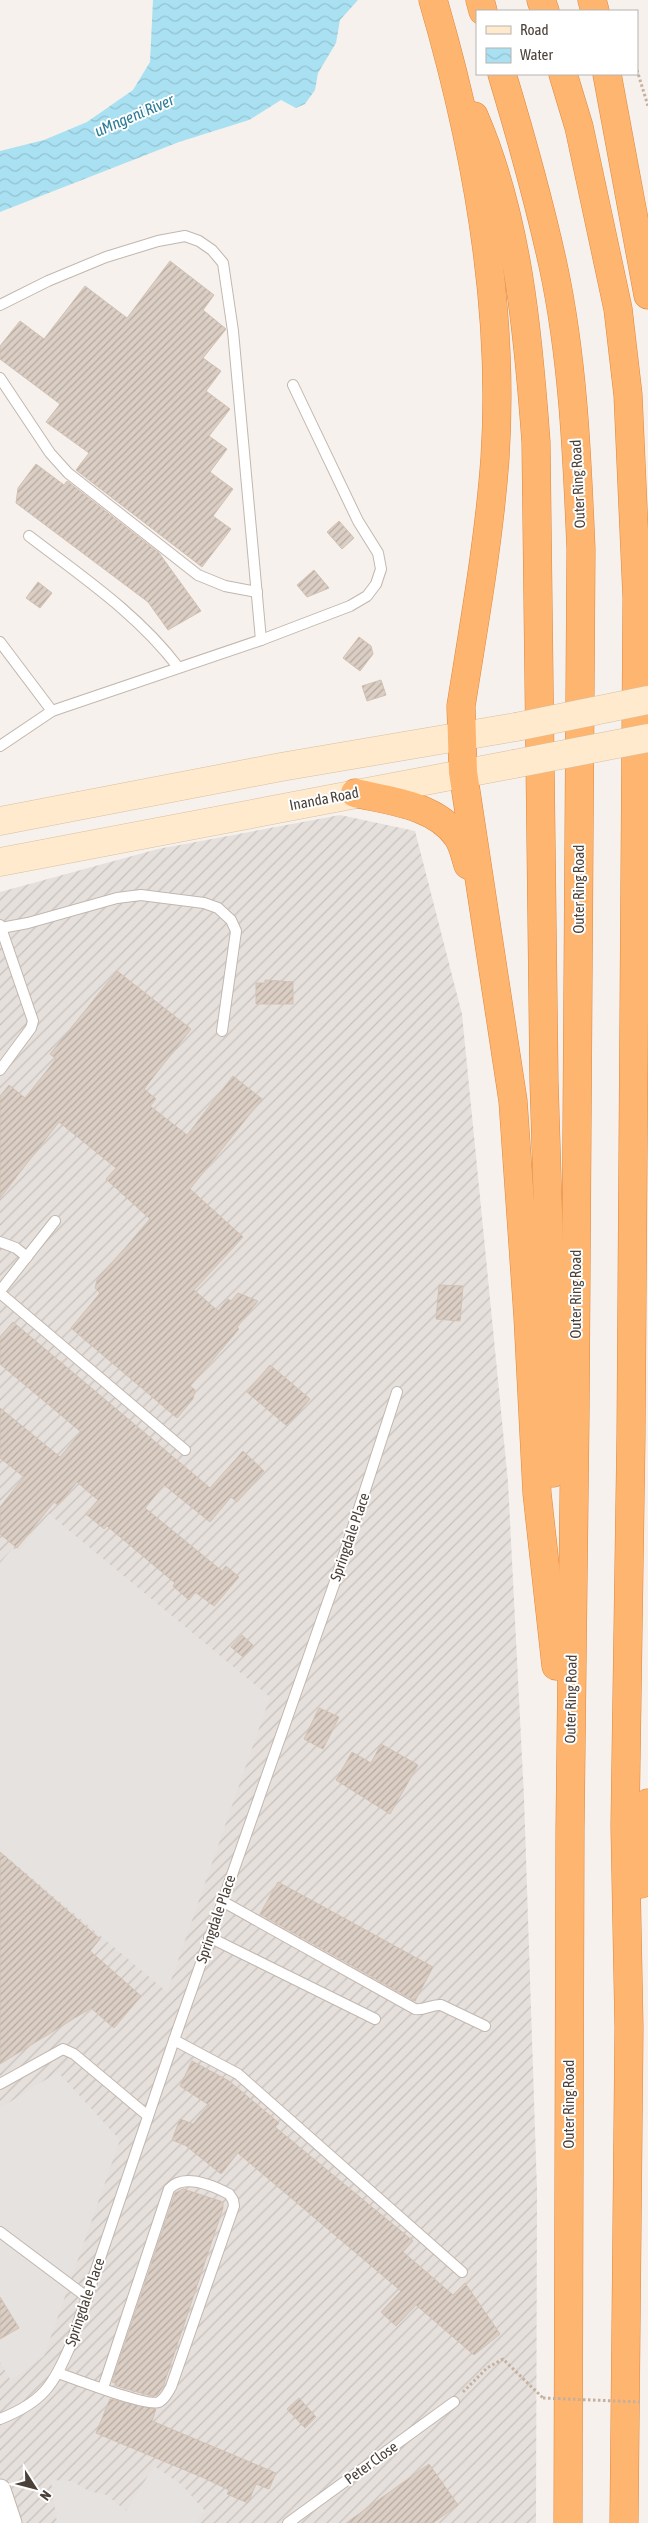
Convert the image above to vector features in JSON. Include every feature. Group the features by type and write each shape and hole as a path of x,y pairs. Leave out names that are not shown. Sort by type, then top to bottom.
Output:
{"highway":[{"path":"433,0 480,156 518,269 529,346 536,442 544,1081 553,1372 553,1626"},
{"name":"Outer Ring Road","path":"502,75 523,144 553,266 568,362 577,459 581,549 576,1406 570,1830 568,2523"},
{"path":"563,75 579,127 618,309 628,395 637,598 631,1436 625,1826 630,2028 624,2523"},
{"path":"608,75 629,112 648,295"},
{"path":"613,75 629,112 648,192"},
{"path":"480,156 495,327 495,457 490,515 461,706 460,735 463,772 513,1100 524,1258 536,1493 553,1626 570,1830"},
{"path":"355,793 425,811 441,820 458,838 485,912"},
{"path":"630,2028 648,1803"}],"main road":[{"path":"0,821 281,767 404,747 460,735 516,727 648,700"},
{"name":"Inanda Road","path":"0,862 648,738"}],"street":[{"path":"0,2490 6,2518"}],"lane":[{"path":"0,306 48,281 106,257 158,241 185,236 199,241 212,250 223,264 233,331 261,640"},
{"path":"0,378 50,453 68,473 198,575 225,586 257,592"},
{"path":"0,746 52,711 261,640 350,606 367,596 376,584 381,569 378,553 358,521 293,385"},
{"path":"29,536 143,627 178,667"},
{"path":"0,642 52,711"},
{"path":"0,1070 4,1058 31,1028 33,1021 0,926 28,923 116,898 141,895 187,900 218,908 231,920 236,931 222,1031"},
{"path":"55,1221 0,1292 185,1450"},
{"path":"0,1242 16,1248 27,1257"},
{"name":"Springdale Place","path":"0,2419 25,2409 36,2400 58,2373 88,2298 209,1937 338,1573 397,1392"},
{"path":"222,1901 415,2008 421,2010 435,2004 441,2005 485,2026"},
{"path":"209,1937 375,2019"},
{"path":"174,2040 238,2074 462,2272"},
{"path":"0,2084 63,2049 74,2054 148,2116"},
{"path":"58,2373 103,2388 150,2403 157,2403 165,2397 234,2206 229,2194 184,2180 173,2184 169,2189 103,2388"},
{"path":"0,2232 88,2298"},
{"name":"Peter Close","path":"288,2523 454,2402"}],"path":[{"path":"629,112 636,75"},
{"path":"454,2402 473,2380 503,2359 543,2398 640,2402"}],"shaded area":[{"path":"340,815 415,831 462,1014 508,1482 524,1797 537,2190 536,2523 0,2523 0,892 158,849"},
{"path":"49,1514 270,1697 167,1992 0,1851 0,1563 13,1548 18,1552"},
{"path":"58,2072 120,2140 44,2356 11,2381 0,2362 0,2108"},
{"path":"154,2466 182,2485 205,2511 195,2523 57,2523 51,2480 72,2481 89,2491 107,2495 126,2511"}],"water":[{"name":"uMngeni River","path":"153,0 358,0 340,20 336,43 318,73 315,90 305,104 296,108 281,100 249,120 179,142 0,212 0,151 44,140 87,122 133,90 150,62"}],"building":[{"path":"170,261 214,295 203,310 226,329 203,358 221,371 206,391 230,409 209,436 227,449 210,472 233,489 213,516 231,529 202,567 76,470 89,453 46,422 60,404 0,359 0,346 20,321 44,339 85,286 127,318"},
{"path":"36,464 64,485 67,481 159,553 201,611 168,630 148,602 16,503 18,488"},
{"path":"339,521 354,538 342,549 327,532"},
{"path":"314,570 329,588 307,597 297,585"},
{"path":"38,582 52,593 40,608 26,598"},
{"path":"359,637 371,646 373,654 360,671 343,658"},
{"path":"381,680 386,695 367,701 362,686"},
{"path":"117,971 191,1029 144,1089 156,1099 150,1106 187,1135 233,1076 262,1099 190,1189 243,1237 194,1290 218,1311 228,1299 231,1301 238,1293 258,1301 237,1327 239,1329 190,1386 195,1390 193,1399 177,1418 71,1328 100,1293 95,1288 97,1280 150,1219 106,1179 116,1168 59,1122 0,1198 0,1096 9,1085 25,1098 56,1059 50,1054"},
{"path":"265,980 293,982 293,1004 256,1004 256,983 265,983"},
{"path":"439,1285 463,1286 460,1321 436,1319"},
{"path":"13,1322 210,1488 243,1451 264,1471 237,1502 231,1497 210,1522 164,1485 145,1508 222,1571 226,1566 239,1577 214,1606 195,1592 189,1600 173,1586 175,1583 107,1526 104,1529 86,1514 98,1500 77,1482 58,1505 54,1502 17,1548 0,1534 0,1507 24,1477 0,1458 0,1408 60,1457 81,1432 0,1364 0,1337"},
{"path":"270,1365 310,1399 287,1426 247,1392"},
{"path":"242,1635 253,1645 243,1657 231,1647"},
{"path":"319,1708 339,1717 323,1749 304,1739"},
{"path":"381,1744 418,1765 390,1814 336,1780 352,1752 371,1763"},
{"path":"0,1852 100,1939 90,1951 141,1996 114,2028 91,2008 0,2064"},
{"path":"278,1882 433,1967 415,2001 260,1914"},
{"path":"192,2061 229,2081 279,2123 275,2127 413,2241 403,2252 453,2295 465,2283 500,2334 474,2355 416,2305 396,2326 381,2312 401,2291 238,2153 221,2174 185,2145 172,2140 180,2119 193,2124 209,2105 180,2086"},
{"path":"183,2189 223,2202 223,2208 163,2387 157,2395 152,2396 116,2386 117,2384 112,2382 175,2193"},
{"path":"0,2297 19,2328 0,2339"},
{"path":"299,2398 316,2417 305,2428 287,2409"},
{"path":"110,2399 156,2409 152,2421 276,2473 269,2489 256,2484 248,2503 227,2494 229,2490 204,2478 96,2433"},
{"path":"429,2464 458,2505 433,2523 346,2523"}]}
